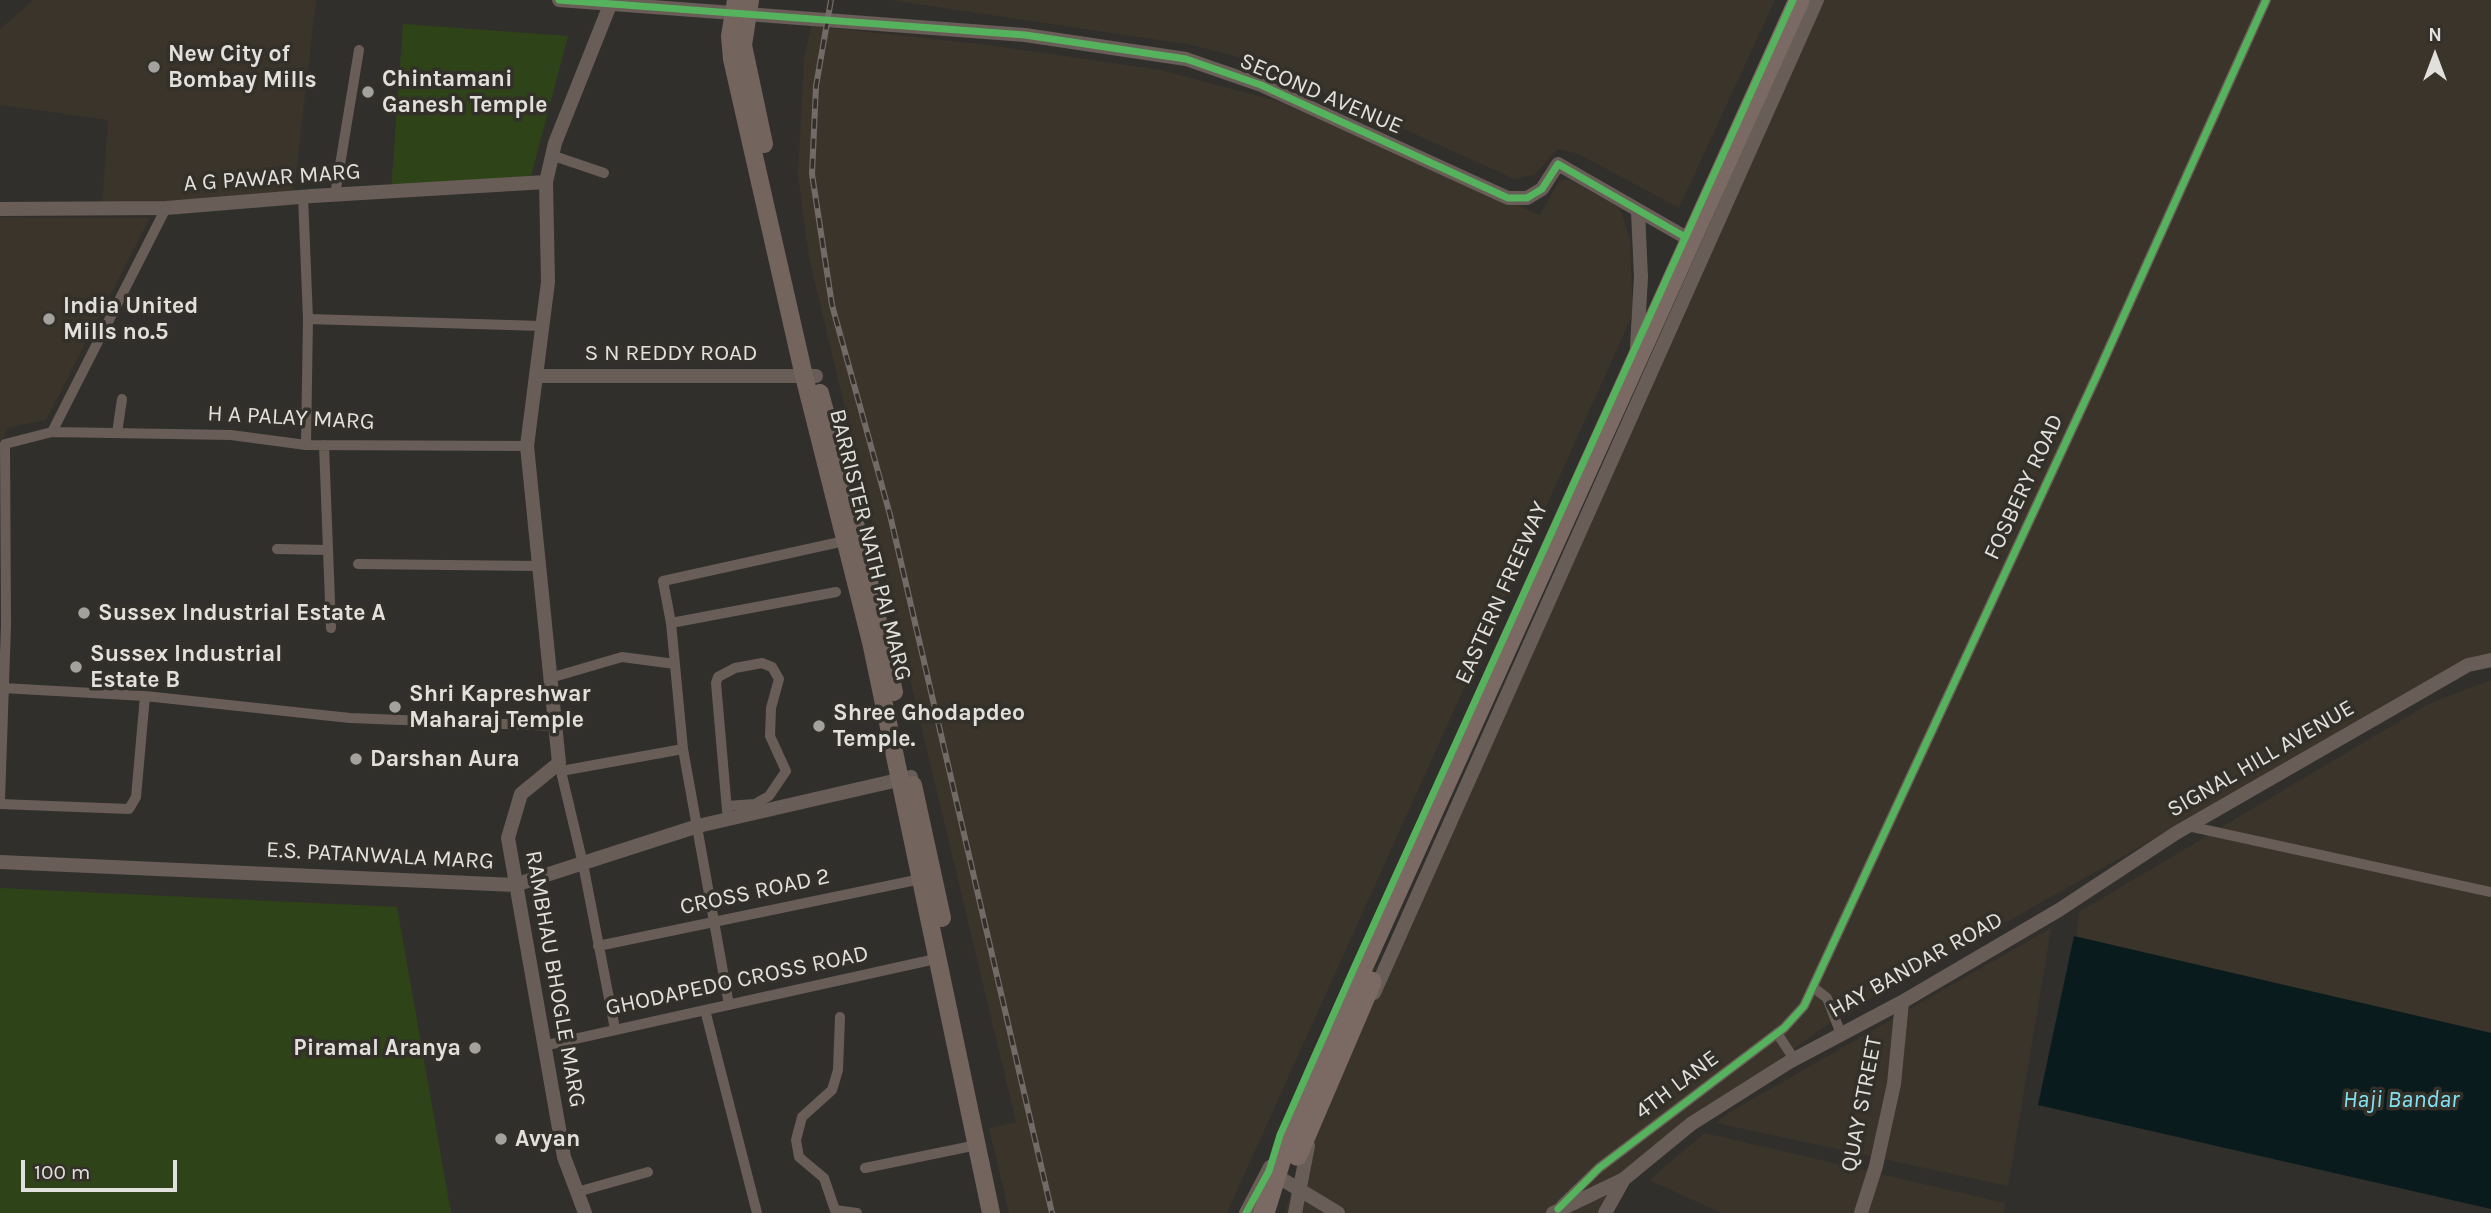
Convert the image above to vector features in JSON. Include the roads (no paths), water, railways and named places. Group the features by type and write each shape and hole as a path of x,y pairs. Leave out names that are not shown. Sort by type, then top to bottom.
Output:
{"highway":[{"name":"EASTERN FREEWAY","path":"1264,1213 1287,1139 1317,1068 1799,0"},
{"name":"EASTERN FREEWAY","path":"1277,1213 1301,1142 1378,963 1815,0"}],"main road":[{"name":"BARRISTER NATH PAI MARG","path":"742,7 730,36 732,59 852,540 871,642 906,778 1003,1213"},
{"name":"BARRISTER NATH PAI MARG","path":"906,778 921,879 938,929 940,958 992,1213"}],"street":[{"path":"559,0 742,7"},
{"path":"1246,1213 1269,1171 1280,1135 1355,966 1793,0"},
{"path":"1295,1213 1307,1147 1815,0"},
{"name":"FOSBERY ROAD","path":"1814,988 2109,350 2266,0"},
{"path":"612,2 551,155 546,182 548,282 527,446 560,767 583,864 614,1029"},
{"name":"SECOND AVENUE","path":"742,7 1025,35 1186,59 1261,85 1508,198 1527,198 1542,189 1558,164 1685,237"},
{"path":"335,195 359,50"},
{"path":"551,155 604,173"},
{"name":"A G PAWAR MARG","path":"0,209 166,208 303,196 546,182"},
{"path":"303,196 308,319 306,444"},
{"path":"52,432 166,208"},
{"path":"1637,347 1641,276 1638,212"},
{"path":"308,319 542,326"},
{"path":"1637,347 1657,358"},
{"name":"S N REDDY ROAD","path":"538,376 810,376"},
{"path":"117,433 122,399"},
{"name":"H A PALAY MARG","path":"2,681 5,444 52,432 231,435 306,444 527,446"},
{"path":"324,444 331,628"},
{"path":"729,1005 683,749 671,623 663,581 852,540"},
{"path":"277,549 328,550"},
{"path":"358,564 538,566"},
{"path":"671,623 836,592"},
{"path":"550,678 622,657 675,664"},
{"name":"SIGNAL HILL AVENUE","path":"2059,910 2188,826 2468,665 2491,660"},
{"path":"762,663 772,667 779,679 771,708 770,736 786,771 769,796 755,804 727,812 716,683 718,677 735,668 762,663"},
{"path":"145,696 136,797 129,809 0,802 2,681 145,696 350,718 556,726"},
{"path":"560,767 683,749"},
{"name":"RAMBHAU BHOGLE MARG","path":"560,767 521,794 508,838 564,1157 585,1213"},
{"name":"E.S. PATANWALA MARG","path":"0,862 515,885 698,826 727,812 906,778"},
{"path":"2188,826 2491,891"},
{"name":"CROSS ROAD 2","path":"598,946 921,879"},
{"name":"HAY BANDAR ROAD","path":"1623,1179 1691,1124 1794,1059 1902,1002 2059,910"},
{"name":"GHODAPEDO CROSS ROAD","path":"543,1046 940,958"},
{"path":"1814,988 1827,999 1841,1034"},
{"name":"4TH LANE","path":"1555,1211 1599,1168 1777,1033 1804,1006 1814,988"},
{"name":"QUAY STREET","path":"1861,1213 1876,1166 1894,1084 1902,1002"},
{"path":"705,1010 757,1213"},
{"path":"840,1017 838,1070 832,1090 802,1117 796,1140 799,1157 824,1178 835,1210 857,1213"},
{"path":"1777,1033 1794,1059"},
{"path":"865,1168 977,1145"},
{"path":"1269,1171 1277,1213"},
{"path":"1269,1171 1338,1213"},
{"path":"577,1192 648,1172"},
{"path":"1605,1213 1623,1179"},
{"name":"4TH LANE","path":"1555,1211 1623,1179"}],"water":[{"name":"Haji Bandar","path":"2074,936 2491,1033 2491,1209 2038,1105"}],"railway":[{"path":"831,0 816,86 812,174 832,305 890,515 1052,1213"}],"place":[{"name":"New City of Bombay Mills","path":"154,67"},
{"name":"Chintamani Ganesh Temple","path":"368,92"},
{"name":"India United Mills no.5","path":"49,319"},
{"name":"Sussex Industrial Estate A","path":"84,613"},
{"name":"Sussex Industrial Estate B","path":"76,667"},
{"name":"Shri Kapreshwar Maharaj Temple","path":"395,707"},
{"name":"Shree Ghodapdeo Temple.","path":"819,726"},
{"name":"Darshan Aura","path":"356,759"},
{"name":"Piramal Aranya","path":"475,1048"},
{"name":"Avyan","path":"501,1139"}]}
